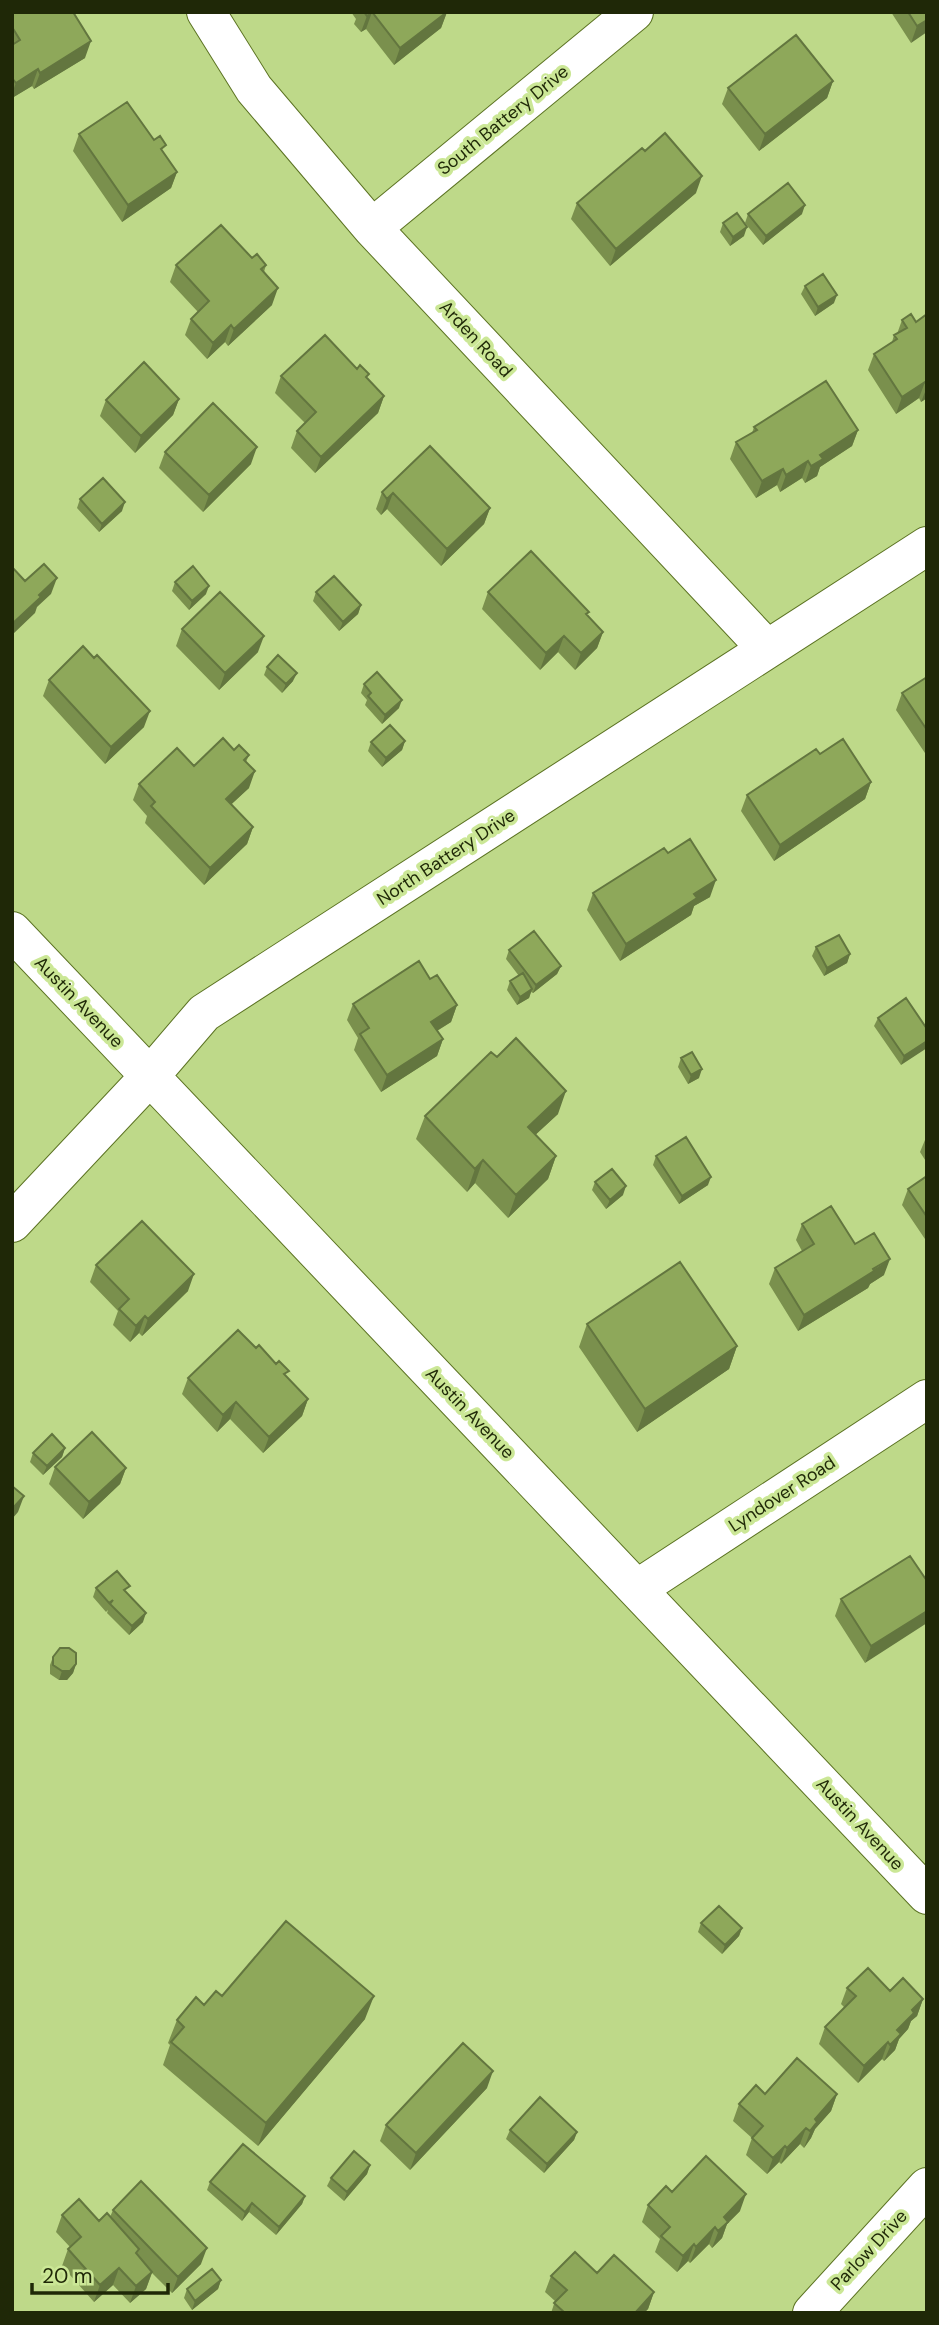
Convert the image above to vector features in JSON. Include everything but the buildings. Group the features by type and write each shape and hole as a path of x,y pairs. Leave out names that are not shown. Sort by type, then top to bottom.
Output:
{"street":[{"name":"Arden Road","path":"206,12 254,89 372,228 768,649"},
{"name":"South Battery Drive","path":"372,228 634,12"},
{"name":"North Battery Drive","path":"12,1223 150,1076 204,1013 927,546"},
{"name":"Austin Avenue","path":"12,931 927,1895"},
{"name":"Lyndover Road","path":"637,1589 927,1399"},
{"name":"Parlow Drive","path":"812,2313 927,2187"}]}
